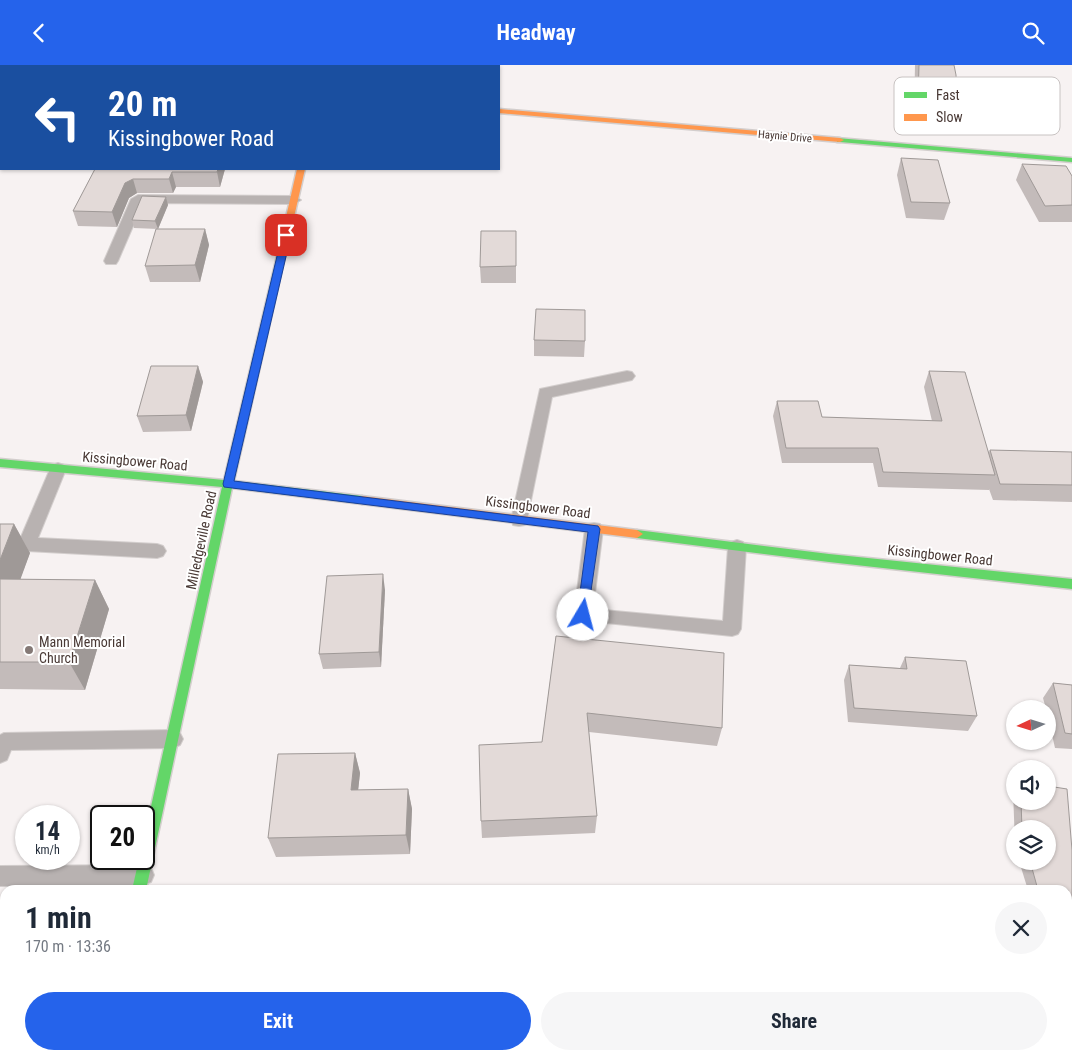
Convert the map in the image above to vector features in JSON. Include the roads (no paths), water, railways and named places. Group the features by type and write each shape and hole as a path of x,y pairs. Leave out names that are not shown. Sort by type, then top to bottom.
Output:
{"street":[{"name":"Haynie Drive","path":"500,111 1072,160"},
{"name":"Milledgeville Road","path":"141,883 228,484 301,170"},
{"name":"Kissingbower Road","path":"0,463 228,484 737,547 1072,584"}],"lane":[{"path":"111,261 138,199 294,200"},
{"path":"519,520 545,393 627,376"},
{"path":"58,469 27,544 157,551"},
{"path":"594,529 583,615 732,629 737,547"},
{"path":"0,754 4,742 172,739"},
{"path":"0,876 141,883"}],"place":[{"name":"Mann Memorial Church","path":"29,650"}]}
